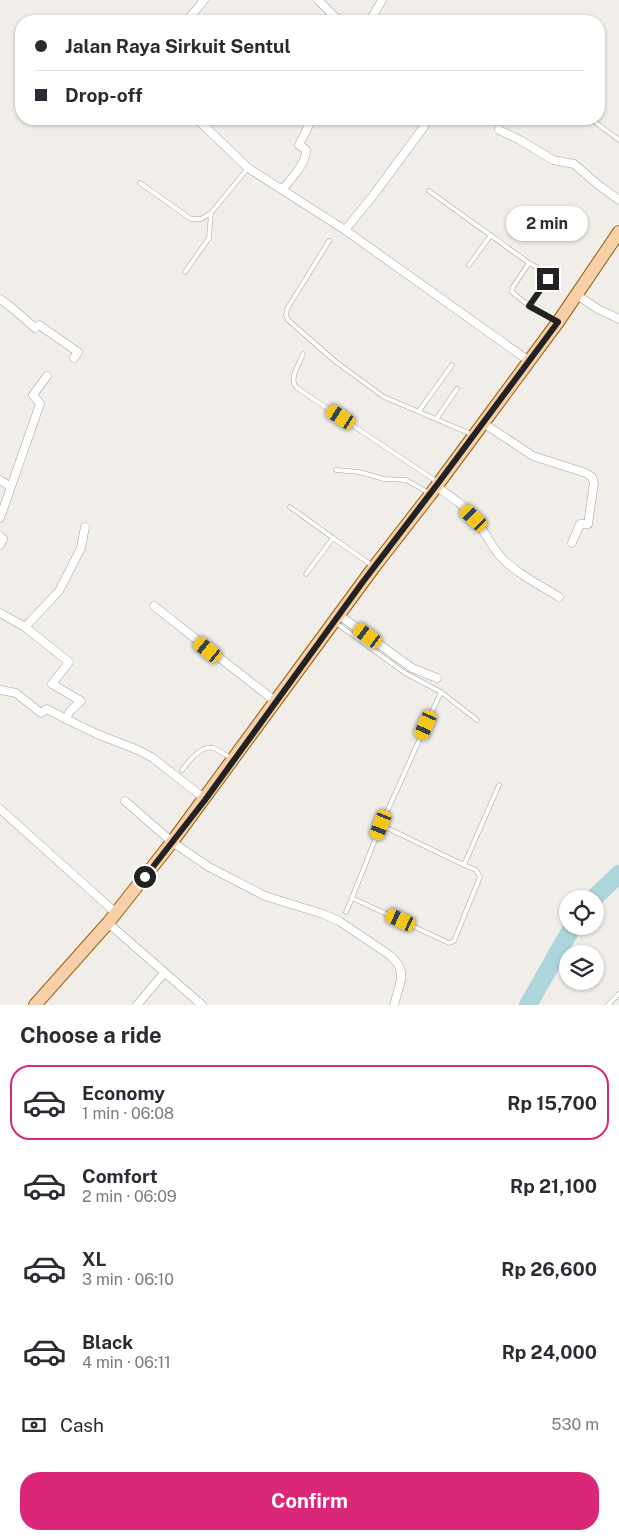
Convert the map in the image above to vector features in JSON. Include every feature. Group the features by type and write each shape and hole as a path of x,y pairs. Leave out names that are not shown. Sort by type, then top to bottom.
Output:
{"main road":[{"path":"35,1005 112,918 205,800 336,618 530,361 619,232"}],"street":[{"path":"191,15 204,0"},
{"path":"318,0 333,15"},
{"path":"373,15 382,0"},
{"path":"203,125 248,168 345,230 530,361"},
{"path":"282,190 305,156 306,150 299,144 309,125"},
{"path":"345,230 372,197 424,125"},
{"path":"499,130 553,160 574,164 619,200"},
{"path":"576,294 598,309 619,319"},
{"path":"0,299 35,328 39,325 78,352 74,358"},
{"path":"0,518 40,404 33,395 47,376"},
{"path":"483,423 533,456 586,473 592,477 594,483 588,524 580,524 572,543"},
{"path":"0,480 11,487"},
{"path":"435,488 459,504 474,518 489,542 503,559 559,597"},
{"path":"25,628 59,591 81,548 85,527"},
{"path":"0,536 3,539 0,545"},
{"path":"154,606 276,702"},
{"path":"0,613 25,628 69,662 52,684 81,701 70,711 66,719"},
{"path":"336,618 412,668 437,678"},
{"path":"0,690 16,693 41,713 47,709 97,734 153,758 205,800"},
{"path":"125,801 172,842 209,868 265,896 323,914 339,922 391,956 398,964 402,980 394,1004"},
{"path":"0,809 112,918 164,973 202,1005"},
{"path":"137,1005 164,973"}],"lane":[{"path":"599,125 619,140"},
{"path":"140,183 191,219 201,219 210,213 248,168"},
{"path":"429,191 529,263 547,273 548,277 529,306"},
{"path":"185,272 208,241 210,235 210,213"},
{"path":"469,266 491,235"},
{"path":"329,241 288,306 286,317 336,362 396,404 437,418 474,435"},
{"path":"529,263 512,290 513,294 529,306 558,322"},
{"path":"303,354 292,379 294,385 435,488"},
{"path":"419,411 452,365"},
{"path":"437,418 457,389"},
{"path":"336,470 359,472 384,479 406,480 414,484 435,488"},
{"path":"290,507 374,567"},
{"path":"306,574 333,538"},
{"path":"336,618 405,673 441,692 476,720"},
{"path":"346,912 381,825 441,692"},
{"path":"182,770 202,750 208,747 234,760"},
{"path":"464,865 499,785"},
{"path":"352,898 449,943 454,940 480,877 476,870 381,825"},
{"path":"608,1005 619,994"}],"waterway":[{"path":"602,890 619,874"},
{"path":"528,1005 568,935"}],"route":[{"path":"145,877 205,800 362,583 558,322 529,306 548,279"}]}
